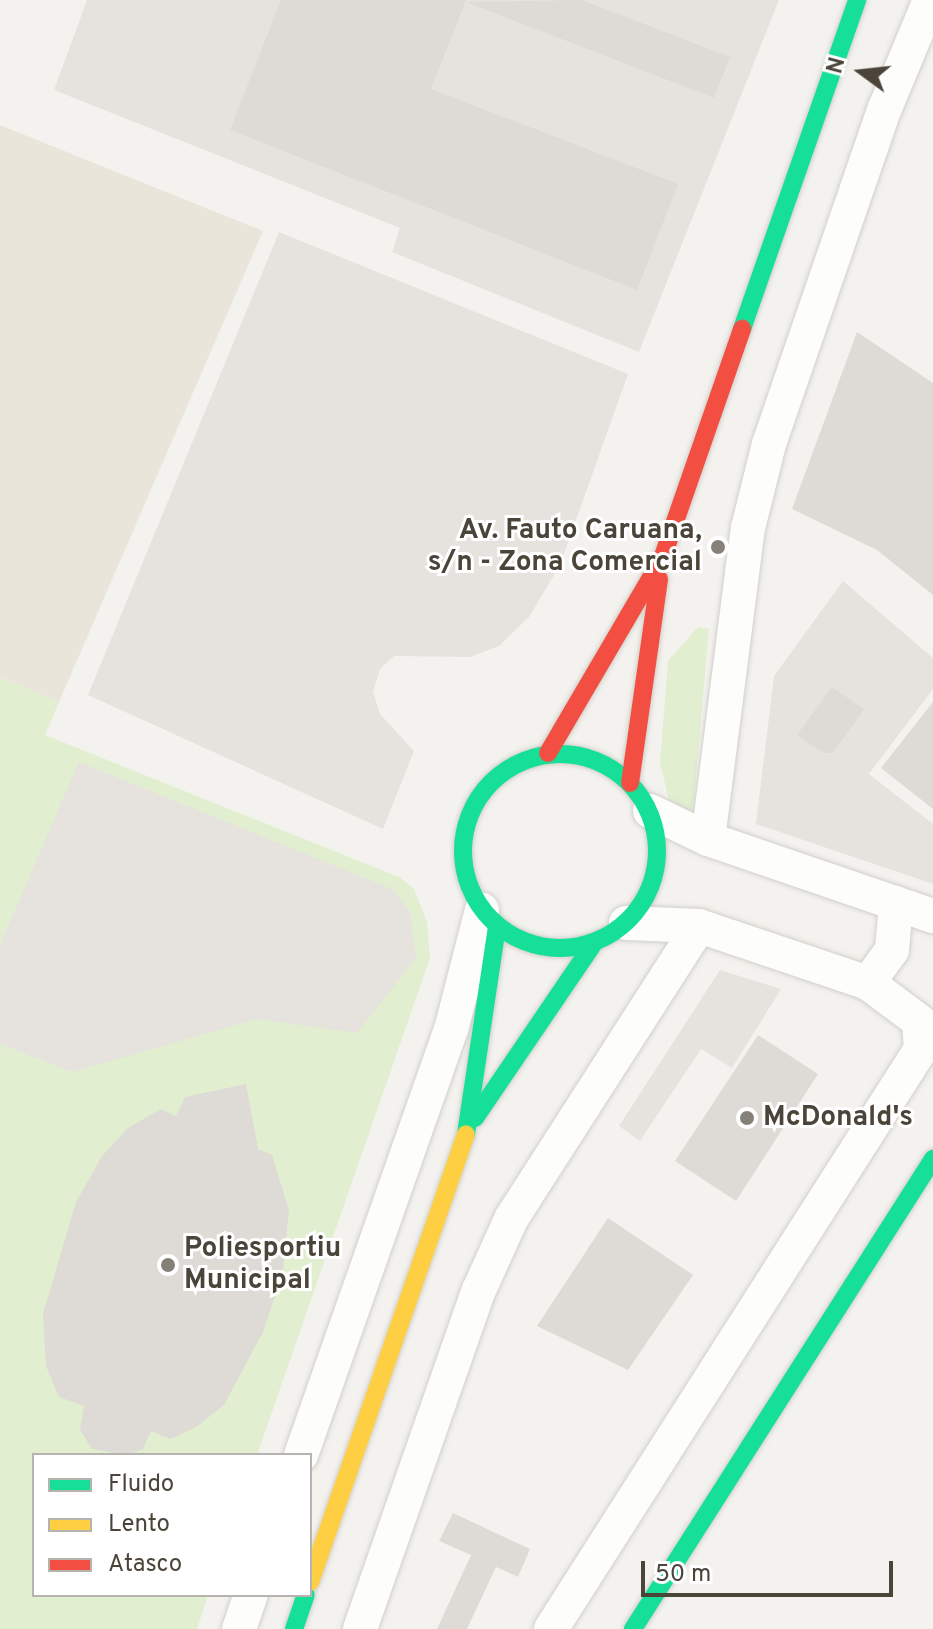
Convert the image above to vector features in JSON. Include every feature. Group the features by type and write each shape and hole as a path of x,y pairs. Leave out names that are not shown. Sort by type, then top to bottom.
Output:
{"street":[{"path":"708,839 748,528 769,444 885,108 930,0"},
{"path":"548,753 662,559 858,7"},
{"path":"630,783 662,559"},
{"path":"312,1576 469,1126 490,919 462,861 468,815 496,776 548,753 593,758 630,783 650,811 658,855 647,897 626,923 594,943 469,1126"},
{"path":"650,811 708,839 933,916"},
{"path":"868,983 892,950 896,903"},
{"path":"490,919 543,948 594,943"},
{"path":"302,1453 490,919"},
{"path":"551,1629 927,1039 919,1021 868,983 699,926 626,923"},
{"path":"360,1629 479,1290 511,1219 699,926"},
{"path":"633,1629 933,1159"},
{"path":"239,1629 250,1597"},
{"path":"294,1629 305,1597"}],"shaded area":[{"path":"87,0 779,0 639,352 392,252 400,228 54,90"},
{"path":"0,125 263,231 59,702 0,677"},
{"path":"279,232 628,374 560,565 529,617 499,646 470,657 394,656 380,669 373,692 380,714 414,751 383,829 88,695"},
{"path":"843,581 933,658 933,689 869,774 933,824 933,884 756,824 774,676"},
{"path":"79,762 392,889 410,912 416,958 357,1033 256,1019 73,1072 0,1044 0,945"},
{"path":"720,970 781,989 732,1068 701,1049 640,1141 619,1126"}],"green space":[{"path":"698,627 709,629 693,810 681,809 669,800 660,763 668,661"},
{"path":"0,677 59,702 45,735 399,877 414,889 427,922 430,958 258,1453 32,1453 32,1597 207,1597 197,1629 0,1629"}],"building":[{"path":"281,0 466,0 431,89 678,184 637,290 230,130"},
{"path":"582,0 730,57 714,98 466,2"},
{"path":"857,332 933,383 933,595 877,550 792,509"},
{"path":"832,687 864,709 833,753 823,753 797,735"},
{"path":"933,702 933,809 881,768"},
{"name":"McDonald's","path":"758,1035 818,1074 736,1201 675,1161"},
{"name":"Poliesportiu Municipal","path":"246,1084 258,1149 272,1155 289,1210 283,1271 263,1332 224,1405 196,1427 170,1439 151,1431 143,1449 133,1453 92,1449 80,1430 84,1406 59,1397 46,1366 43,1314 76,1202 102,1156 128,1128 161,1109 176,1116 185,1097"},
{"path":"608,1218 693,1275 628,1370 537,1326"},
{"path":"453,1513 530,1549 518,1577 496,1567 467,1629 437,1629 471,1555 439,1541"}],"traffic: fast":[{"path":"742,329 857,0"},
{"path":"560,754 597,762 628,783 649,814 657,851 649,888 628,919 597,940 560,948 523,940 492,919 471,888 463,851 471,814 492,783 523,762 560,754"},
{"path":"466,1134 497,927"},
{"path":"475,1118 594,943"},
{"path":"633,1629 933,1159"},
{"path":"294,1629 305,1597"}],"traffic: slow":[{"path":"312,1576 466,1134"}],"traffic: jam":[{"path":"548,753 662,559 742,329"},
{"path":"630,783 659,579"}],"place":[{"name":"Av. Fauto Caruana, s/n - Zona Comercial","path":"718,547"},
{"name":"McDonald's","path":"747,1118"},
{"name":"Poliesportiu Municipal","path":"168,1265"}]}
